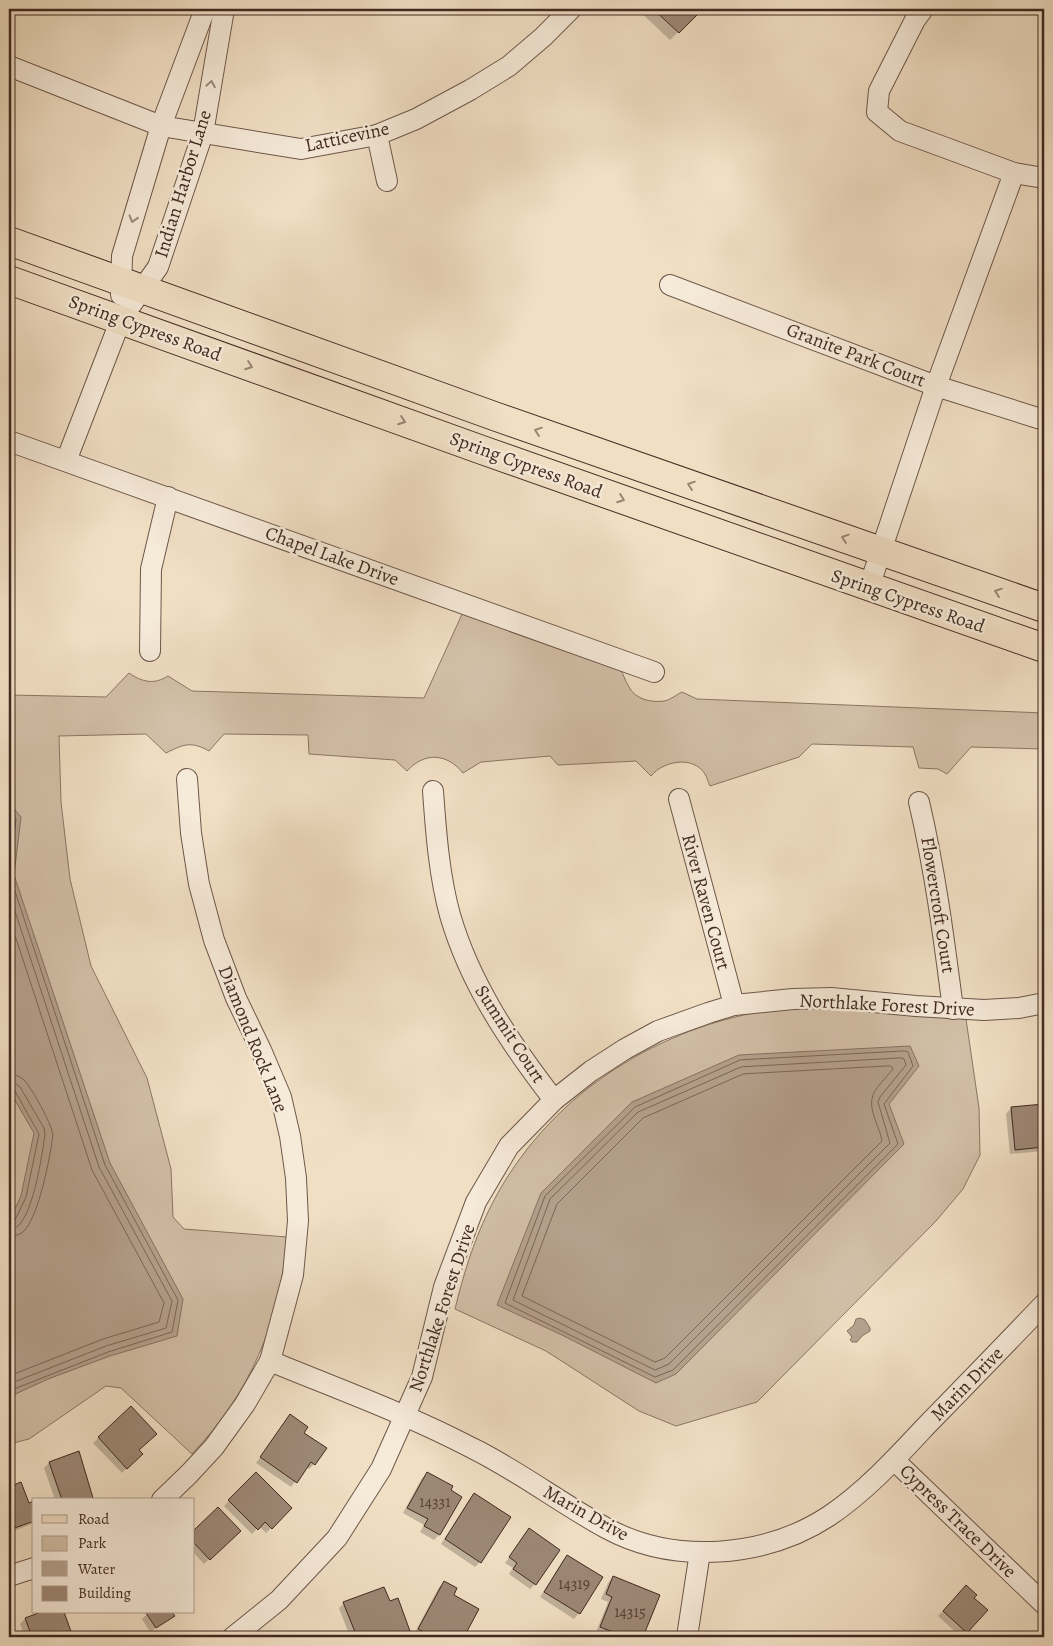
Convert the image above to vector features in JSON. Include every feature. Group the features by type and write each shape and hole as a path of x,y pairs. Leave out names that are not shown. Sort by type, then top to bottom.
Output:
{"main road":[{"name":"Spring Cypress Road","path":"9,241 494,416 1044,608"},
{"name":"Spring Cypress Road","path":"9,280 482,450 1044,648"},
{"path":"482,450 494,416"}],"street":[{"name":"Indian Harbor Lane","path":"66,461 121,320 132,285 122,256 161,126 205,9"},
{"name":"Indian Harbor Lane","path":"132,285 158,267 202,133 224,9"},
{"name":"Latticevine","path":"9,66 161,126 301,149 377,135 416,119 470,90 509,66 543,37 571,9"},
{"path":"923,9 915,20 879,91 877,112 900,131 1014,173 1044,178"},
{"path":"377,135 387,181"},
{"path":"869,587 936,386 1014,173"},
{"name":"Granite Park Court","path":"670,285 936,386 1044,420"},
{"name":"Chapel Lake Drive","path":"9,441 654,672"},
{"path":"150,651 151,568 168,497"},
{"name":"Diamond Rock Lane","path":"164,1498 214,1447 245,1404 270,1361 293,1275 298,1221 296,1178 290,1136 281,1097 236,998 214,940 199,884 187,779"},
{"name":"Summit Court","path":"432,791 437,846 450,914 473,976 492,1013 510,1041 554,1100"},
{"name":"River Raven Court","path":"679,799 734,1005"},
{"name":"Flowercroft Court","path":"919,802 939,899 953,1009"},
{"name":"Northlake Forest Drive","path":"233,1637 279,1600 337,1538 381,1469 422,1377 444,1287 476,1202 509,1146 554,1100 591,1071 658,1031 734,1005 793,999 831,998 984,1010 1019,1008 1044,1003"},
{"name":"Marin Drive","path":"270,1361 444,1433 477,1450 607,1528 634,1540 665,1548 700,1552 730,1551 766,1543 794,1534 826,1518 847,1504 894,1460 1044,1304"},
{"name":"Cypress Trace Drive","path":"894,1460 1044,1604"},
{"path":"687,1637 700,1552"},
{"path":"9,1576 32,1569"}],"green space":[{"path":"463,612 620,669 635,695 649,701 671,699 682,692 697,699 1044,713 1044,749 971,747 947,774 938,769 919,768 913,747 812,744 799,757 710,786 706,775 700,768 686,762 670,764 656,771 651,776 636,761 558,765 550,756 481,762 463,773 450,762 436,757 421,760 407,771 395,760 309,754 308,735 224,734 209,751 197,746 188,745 178,747 166,753 146,734 59,736 61,802 70,879 91,966 147,1078 171,1169 173,1217 184,1229 287,1237 278,1298 259,1354 231,1406 192,1454 121,1388 106,1386 29,1439 9,1444 9,695 106,697 129,673 139,679 148,681 158,681 168,676 192,691 424,698"},
{"path":"832,1008 966,1019 979,1108 980,1155 963,1189 936,1221 757,1402 676,1426 639,1411 546,1351 455,1309 465,1272 478,1236 488,1212 509,1174 535,1139 564,1109 597,1081 633,1058 671,1039 711,1024 763,1011"}],"water":[{"path":"9,803 21,817 14,875 110,1163 183,1299 177,1336 110,1356 48,1379 9,1397 9,1222 21,1196 34,1133 9,1090"},
{"path":"910,1046 919,1066 889,1104 904,1144 676,1374 656,1383 562,1335 497,1305 541,1193 632,1102 739,1055"},
{"path":"856,1319 865,1320 870,1331 857,1342 852,1342 850,1340 852,1337 847,1331 854,1325"}],"building":[{"path":"653,9 703,9 679,33"},
{"path":"1044,1104 1044,1147 1015,1150 1011,1107"},
{"path":"131,1406 157,1434 139,1450 143,1454 127,1469 98,1437"},
{"path":"290,1414 308,1427 304,1433 327,1448 315,1465 311,1462 297,1483 260,1457"},
{"path":"79,1451 93,1498 61,1498 49,1462"},
{"path":"256,1472 292,1508 272,1529 265,1522 258,1530 228,1500"},
{"path":"427,1472 453,1486 451,1490 462,1497 440,1535 424,1526 428,1519 407,1508"},
{"path":"21,1482 29,1503 32,1502 32,1522 9,1530 9,1487"},
{"path":"474,1493 511,1517 481,1563 445,1539"},
{"path":"218,1507 241,1531 210,1560 195,1544 195,1529"},
{"path":"529,1528 560,1550 536,1585 513,1569 517,1563 509,1557"},
{"path":"567,1555 603,1577 580,1614 544,1592"},
{"path":"613,1576 660,1595 643,1637 626,1637 600,1627 612,1597 606,1594"},
{"path":"444,1581 457,1588 454,1595 479,1609 464,1637 433,1637 418,1629"},
{"path":"966,1585 977,1595 974,1598 988,1610 967,1633 943,1611"},
{"path":"384,1587 390,1601 398,1598 411,1634 401,1637 357,1637 343,1602"},
{"path":"36,1614 65,1614 73,1637 32,1637 25,1618"},
{"path":"147,1614 174,1614 175,1616 156,1628"},
{"path":"319,1632 326,1637 316,1637"},
{"path":"497,1632 503,1637 492,1637"}]}
